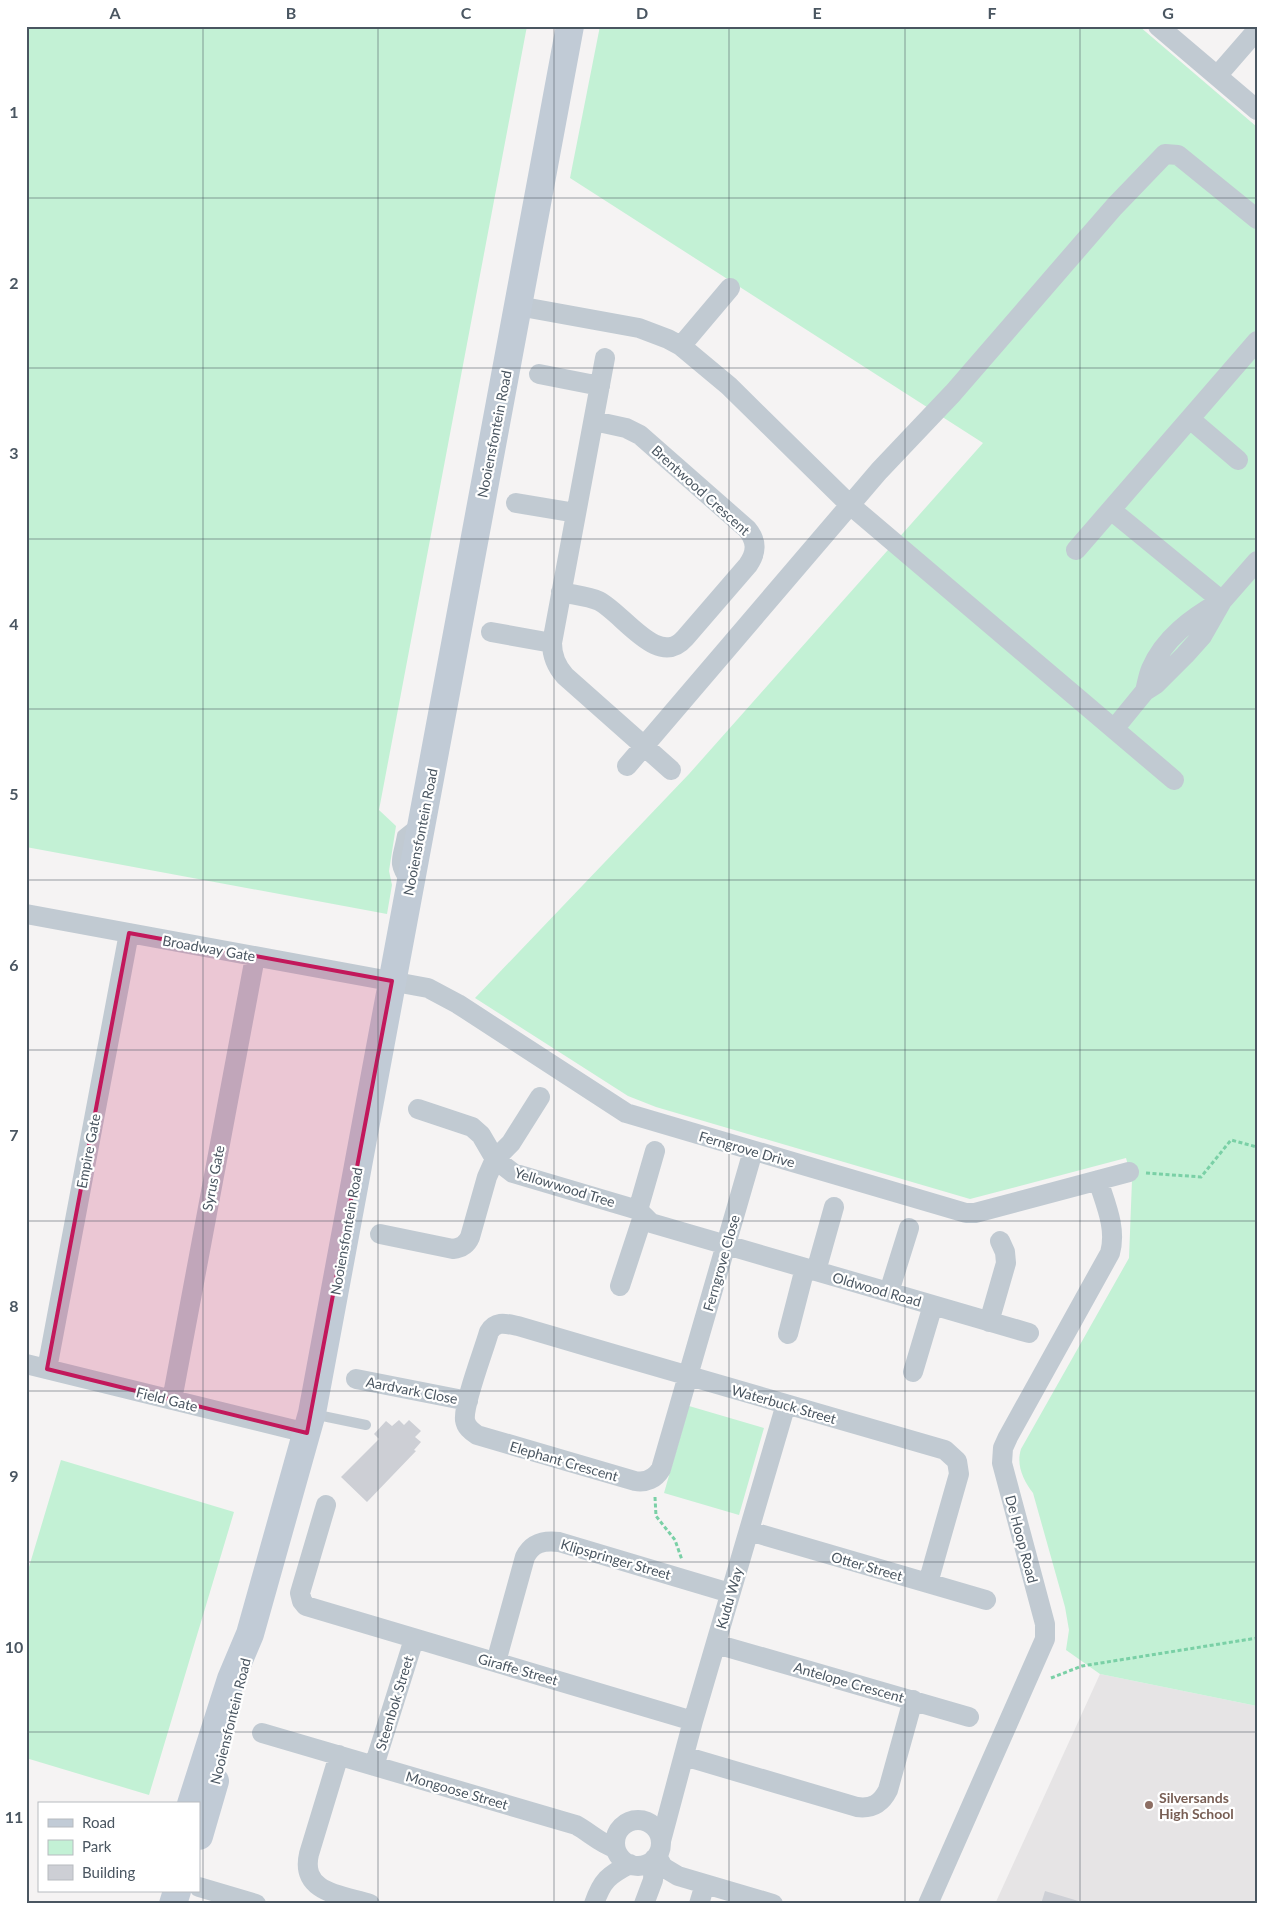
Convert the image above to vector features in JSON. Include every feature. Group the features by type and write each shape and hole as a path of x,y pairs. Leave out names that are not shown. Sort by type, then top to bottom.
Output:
{"street":[{"name":"Nooiensfontein Road","path":"193,1802 231,1679 250,1634 310,1423 570,26"},
{"path":"1158,26 1257,110"},
{"path":"1217,76 1257,30"},
{"path":"627,766 879,471 953,393 1114,207 1165,154 1178,155 1257,219"},
{"path":"681,346 730,288"},
{"path":"518,306 639,328 681,346 729,386 850,505 1174,780"},
{"path":"1076,550 1257,341"},
{"path":"605,358 561,592 552,652 558,669 671,770"},
{"path":"540,374 600,386"},
{"path":"1190,419 1238,460"},
{"name":"Brentwood Crescent","path":"561,592 597,600 611,608 650,643 664,648 671,647 682,642 755,554 754,540 747,529 640,435 626,428 594,420"},
{"path":"516,503 576,513"},
{"path":"1111,510 1222,601"},
{"path":"1114,729 1145,691 1156,684 1196,642 1222,601 1257,561"},
{"path":"491,632 552,643"},
{"name":"Broadway Gate","path":"26,914 392,981"},
{"name":"Empire Gate","path":"47,1369 129,934"},
{"name":"Syrus Gate","path":"172,1400 255,957"},
{"name":"Ferngrove Drive","path":"392,981 428,988 445,996 620,1111 641,1119 950,1209 971,1214 1129,1172"},
{"path":"380,1234 454,1249 463,1246 470,1237 487,1177 495,1159 512,1143 540,1097"},
{"name":"Yellowwood Tree","path":"418,1109 472,1127 481,1135 495,1159 513,1173 640,1213 651,1223 726,1245"},
{"path":"620,1286 655,1151"},
{"name":"Ferngrove Close","path":"688,1376 753,1151"},
{"name":"De Hoop Road","path":"928,1904 1045,1639 1045,1624 1002,1463 1002,1456 1008,1437 1110,1253 1112,1226 1098,1180"},
{"path":"788,1334 834,1207"},
{"path":"889,1292 908,1228"},
{"path":"989,1322 1006,1263 1005,1252 1000,1241"},
{"name":"Oldwood Road","path":"726,1245 1029,1333"},
{"path":"913,1372 933,1305"},
{"name":"Waterbuck Street","path":"489,1332 495,1325 499,1324 518,1326 944,1450 955,1458 960,1468 928,1583"},
{"name":"Elephant Crescent","path":"489,1332 465,1413 466,1424 476,1435 635,1481 640,1482 651,1479"},
{"name":"Field Gate","path":"26,1364 172,1400 310,1423"},
{"path":"651,1479 661,1469 688,1376"},
{"name":"Aardvark Close","path":"356,1379 468,1401"},
{"name":"Kudu Way","path":"647,1897 657,1852 693,1721 786,1404"},
{"name":"Giraffe Street","path":"326,1505 301,1590 300,1598 309,1608 693,1721"},
{"name":"Otter Street","path":"749,1531 986,1600"},
{"name":"Klipspringer Street","path":"496,1662 525,1557 537,1543 559,1542 730,1593"},
{"name":"Nooiensfontein Road","path":"200,1832 238,1699 248,1658 250,1634"},
{"name":"Steenbok Street","path":"374,1766 414,1640"},
{"name":"Antelope Crescent","path":"684,1756 857,1807 871,1807 882,1800 888,1790 912,1700 716,1644"},
{"path":"912,1700 969,1717"},
{"name":"Mongoose Street","path":"262,1733 576,1825 592,1834 607,1846 615,1849 619,1856 631,1865"},
{"path":"339,1756 308,1854 307,1869 311,1880 322,1888 370,1904"},
{"name":"Kudu Way","path":"596,1898 598,1877 604,1860 615,1849 615,1839 619,1829 628,1822 639,1821 661,1808 673,1792"},
{"path":"639,1821 654,1827 657,1852 663,1867 674,1874 773,1904"},
{"name":"Mongoose Street","path":"576,1825 639,1821"},
{"path":"596,1898 607,1878 631,1865 647,1864 657,1852"},
{"path":"631,1865 647,1897"},
{"path":"647,1897 659,1879 674,1874"},
{"path":"699,1904 704,1884"},
{"path":"200,1887 256,1904"}],"lane":[{"path":"310,1423 366,1425"}],"path":[{"path":"1129,1172 1201,1177 1231,1140 1257,1147"},
{"path":"651,1479 656,1502 656,1516 679,1547 684,1579"},
{"path":"1051,1678 1082,1666 1257,1638"}],"highlighted area":[{"path":"129,933 392,981 307,1433 47,1369"}],"shaded area":[{"name":"Silversands High School","path":"1100,1674 1257,1706 1257,1904 995,1904"}],"green space":[{"path":"26,26 527,26 379,810 396,826 389,871 392,885 387,914 26,847"},
{"path":"600,26 1139,26 1257,127 1257,1706 1100,1674 1066,1650 1069,1630 1065,1607 1033,1493 1023,1478 1020,1467 1021,1449 1129,1258 1132,1180 1126,1158 970,1199 656,1107 628,1096 475,998 689,774 983,443 570,178"},
{"path":"689,1406 764,1428 739,1515 664,1493"},
{"path":"61,1460 234,1512 149,1795 26,1758 26,1577"}],"building":[{"path":"399,1420 404,1425 409,1420 421,1431 415,1437 421,1442 414,1450 416,1451 367,1502 341,1477 379,1439 374,1434 386,1421 392,1426"},
{"path":"1045,1891 1085,1903 1085,1904 1041,1904"}],"place":[{"name":"Silversands High School","path":"1149,1805"}]}
